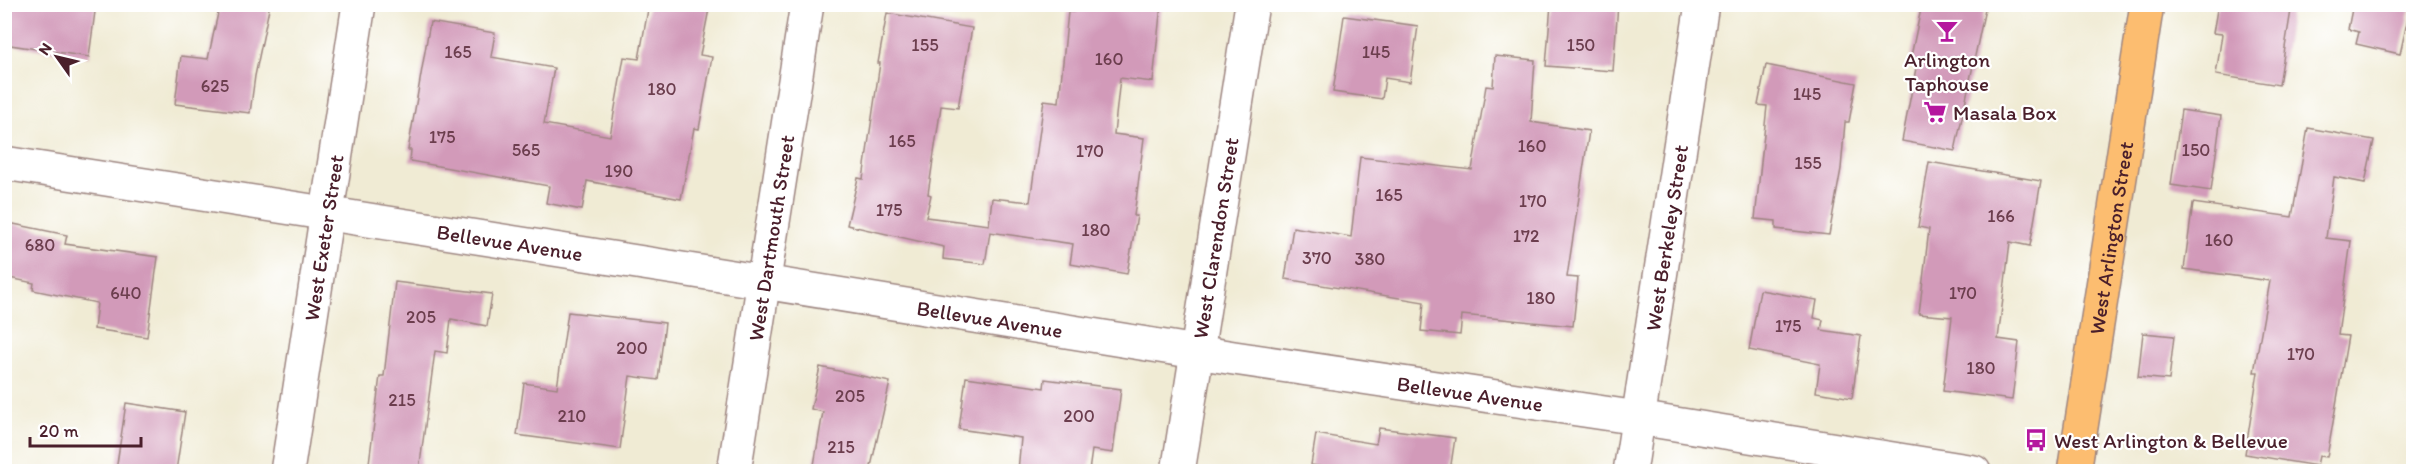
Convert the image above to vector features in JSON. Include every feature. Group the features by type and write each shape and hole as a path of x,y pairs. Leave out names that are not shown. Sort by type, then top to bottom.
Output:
{"main road":[{"name":"West Arlington Street","path":"2074,471 2147,4"}],"street":[{"name":"West Exeter Street","path":"287,471 359,4"},
{"name":"West Dartmouth Street","path":"734,471 807,4"},
{"name":"West Clarendon Street","path":"1178,471 1251,4"},
{"name":"West Berkeley Street","path":"1630,471 1702,4"},
{"name":"Bellevue Avenue","path":"4,163 1196,352 1974,471"}],"building":[{"path":"4,4 96,4 89,57 4,44"},
{"path":"220,4 270,4 250,113 175,104 181,56 208,59"},
{"path":"649,4 710,4 700,55 712,57 699,129 694,128 681,199 587,181 582,210 546,203 549,186 410,161 411,150 408,150 430,22 495,33 491,57 554,68 544,124 610,136 624,57 639,59"},
{"path":"1074,4 1161,4 1153,82 1120,78 1114,134 1144,138 1134,216 1137,216 1127,274 1070,264 1073,244 990,232 985,264 943,259 944,247 847,225 858,178 863,179 887,13 972,28 958,108 941,106 928,194 931,195 926,217 989,225 992,198 1030,202 1044,100 1059,102 1068,12 1073,12"},
{"path":"1551,4 1618,4 1613,71 1546,66"},
{"path":"1922,4 1986,4 1955,151 1902,141 1917,63 1910,61"},
{"path":"2218,4 2292,4 2279,85 2216,75 2222,34 2213,33"},
{"path":"2353,4 2411,4 2400,54 2356,44 2359,32 2348,29"},
{"path":"1344,16 1418,26 1410,82 1385,78 1382,99 1333,92"},
{"path":"1495,56 1535,60 1531,122 1589,131 1567,277 1578,278 1573,326 1462,315 1460,335 1421,331 1424,302 1285,279 1293,227 1351,237 1360,157 1472,170 1486,86 1493,87"},
{"path":"1766,65 1856,83 1849,122 1845,122 1841,169 1829,235 1776,229 1776,221 1755,219 1767,106 1758,105"},
{"path":"2181,110 2221,116 2211,191 2171,185"},
{"path":"2308,128 2374,140 2365,183 2334,177 2326,238 2351,241 2338,335 2348,336 2327,457 2319,456 2317,466 2245,454 2258,372 2254,372 2270,281 2184,269 2193,203 2292,217"},
{"path":"1929,162 2041,181 2030,246 2010,242 1998,339 2019,342 2012,400 1943,391 1952,317 1919,314 1929,229 1918,227"},
{"path":"4,222 67,235 65,244 158,257 147,337 94,329 97,303 33,290 34,283 4,277"},
{"path":"395,282 492,294 487,326 451,319 447,353 435,351 419,471 368,471 380,376 384,376"},
{"path":"1760,290 1817,300 1814,318 1823,320 1821,330 1861,336 1852,398 1816,392 1820,364 1749,350"},
{"path":"568,312 665,323 658,380 630,376 620,449 517,435 524,383 557,388"},
{"path":"2143,333 2174,336 2169,380 2138,377"},
{"path":"820,367 890,382 870,471 813,471 823,412 811,409"},
{"path":"966,377 1044,388 1045,379 1121,389 1113,453 1092,450 1089,471 1018,471 1021,438 959,429"},
{"path":"126,403 185,412 176,471 116,471"},
{"path":"1379,428 1455,438 1450,471 1348,471 1311,465 1316,434 1376,444"}],"place":[{"name":"Arlington Taphouse","path":"1947,31"},
{"name":"Masala Box","path":"1935,112"},
{"name":"West Arlington & Bellevue","path":"2036,440"}]}
